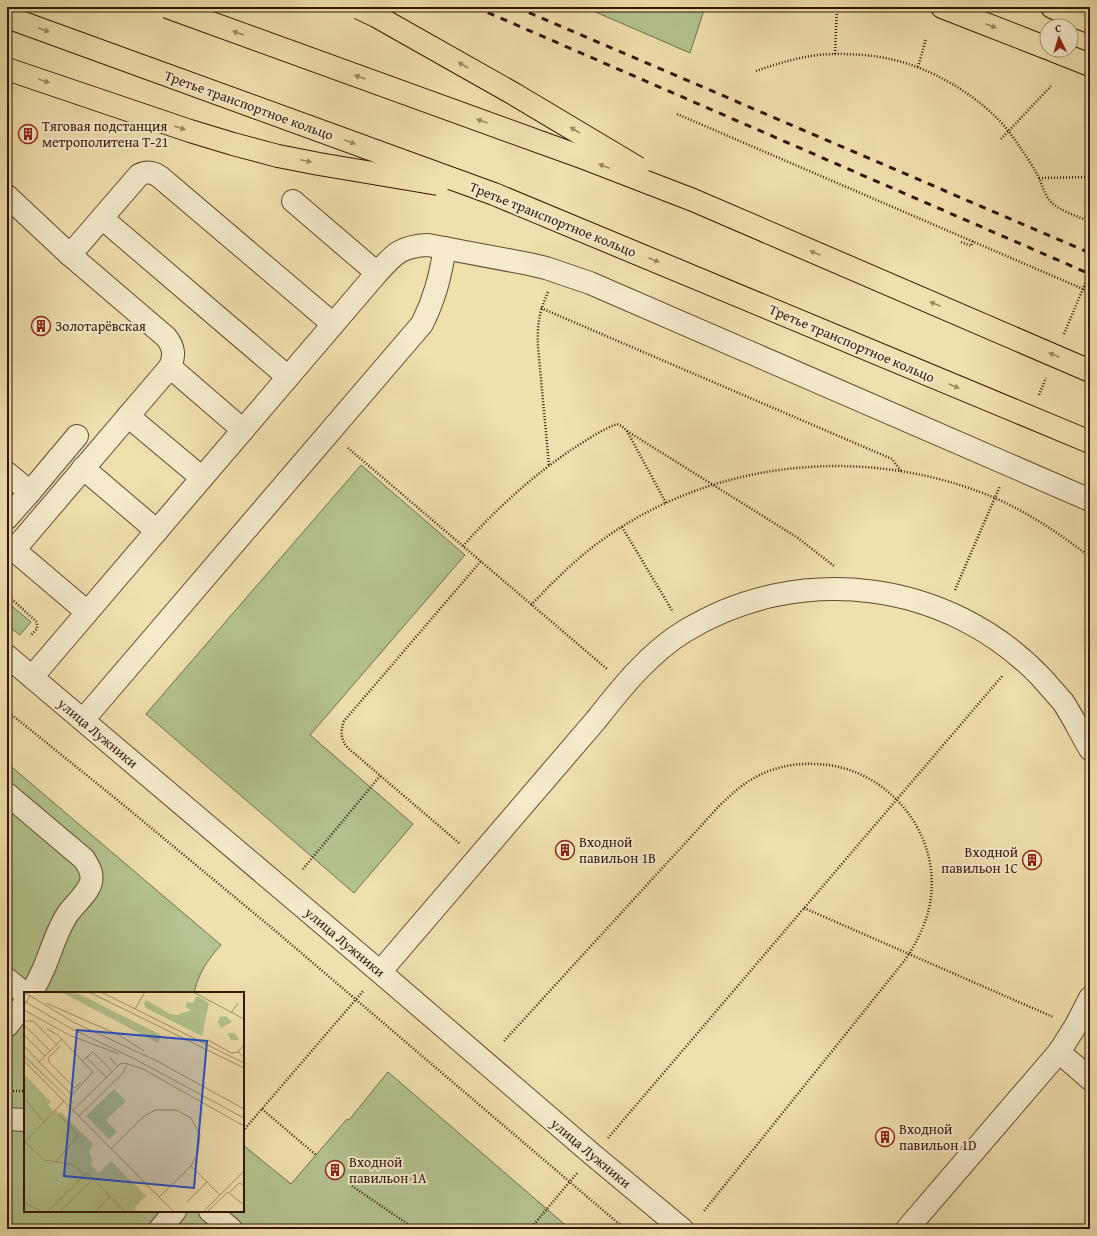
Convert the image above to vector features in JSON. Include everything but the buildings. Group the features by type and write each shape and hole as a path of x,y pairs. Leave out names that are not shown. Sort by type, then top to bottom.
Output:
{"main road":[{"path":"167,7 584,158 693,200 1090,370"},
{"path":"358,7 382,19 514,94 693,200"},
{"path":"942,7 1039,45"},
{"path":"1052,7 1090,22"},
{"name":"Третье транспортное кольцо","path":"7,17 494,194 1090,442"},
{"path":"1072,58 1090,65"},
{"path":"7,69 190,131 278,156 494,194"}],"street":[{"path":"70,255 139,175 147,172 156,174 333,324"},
{"path":"7,196 70,255 166,337 174,351 173,360 170,367 83,468 10,547 87,612"},
{"path":"293,202 377,273"},
{"path":"102,218 288,377"},
{"path":"32,677 391,257 407,248 416,246 428,245 522,262 590,282 1090,500"},
{"path":"83,720 422,324 429,311 437,289 445,248"},
{"path":"170,367 243,430"},
{"path":"128,416 202,478"},
{"path":"7,518 77,436"},
{"path":"83,468 157,531"},
{"path":"7,473 30,492"},
{"path":"380,972 596,720 625,684 656,652 684,631 715,614 752,601 785,593 823,589 861,590 894,595 946,611 973,624 998,640 1019,656 1041,677 1063,702 1090,750"},
{"name":"улица Лужники","path":"7,656 682,1229"},
{"path":"7,794 84,860 90,868 91,876 90,884 86,892 70,911 58,930 44,969 32,992"},
{"path":"7,979 24,993"},
{"path":"907,1229 1059,1052 1075,1027 1090,998"},
{"path":"7,1026 24,1004"},
{"path":"1059,1052 1090,1078"},
{"path":"7,1119 24,1120"},
{"path":"160,1229 174,1212"},
{"path":"211,1212 231,1229"}],"path":[{"path":"835,54 837,7"},
{"path":"918,67 926,39"},
{"path":"756,71 807,56 835,54 863,55 891,59 918,67 967,93 989,111 1008,131 1025,154 1039,178 1044,193 1052,202 1064,210 1090,222"},
{"path":"1001,139 1051,86"},
{"path":"677,114 1090,292"},
{"path":"1039,178 1090,177"},
{"path":"961,242 971,246 973,241"},
{"path":"549,465 538,347 538,322 541,308 557,272"},
{"path":"541,308 892,459 902,471"},
{"path":"462,546 485,521 549,465 585,441 617,424 804,542 833,564 861,590"},
{"path":"627,431 666,503"},
{"path":"329,432 625,684"},
{"path":"531,605 562,573 591,549 622,527 666,503 713,485 741,477 773,470 805,467 837,465 902,471 964,487 995,498 1028,515 1060,534 1090,557"},
{"path":"946,611 1009,465"},
{"path":"622,527 684,631"},
{"path":"477,858 348,748 344,743 341,734 344,721 481,562"},
{"path":"7,595 37,622 37,629 30,636"},
{"path":"617,1127 1019,656"},
{"path":"7,711 272,928 625,1229"},
{"path":"504,1041 720,805 737,789 757,776 779,768 794,765 825,764 848,769 870,778 889,792 905,808 918,828 927,849 931,872 931,896 926,918 919,937 909,954 704,1211"},
{"path":"303,869 380,776"},
{"path":"804,908 1075,1027"},
{"path":"244,1131 380,972"},
{"path":"7,1091 24,1091"},
{"path":"262,1109 316,1155"},
{"path":"530,1229 593,1155"},
{"path":"352,1186 416,1229"}],"green space":[{"path":"584,7 705,7 690,53"},
{"path":"361,465 465,555 310,735 413,824 354,893 146,714"},
{"path":"7,602 31,622 20,635 7,625"},
{"path":"7,763 221,945 204,967 198,979 194,992 24,992 24,1212 244,1212 244,1146 291,1184 347,1119 349,1120 388,1072 570,1229 7,1229"}],"railway":[{"path":"475,7 1090,274"},
{"path":"516,7 1090,253"}],"place":[{"name":"Тяговая подстанция метрополитена Т-21","path":"28,134"},
{"name":"Золотарёвская","path":"41,326"},
{"name":"Входной павильон 1B","path":"565,850"},
{"name":"Входной павильон 1C","path":"1032,860"},
{"name":"Входной павильон 1D","path":"885,1137"},
{"name":"Входной павильон 1A","path":"335,1170"}]}
